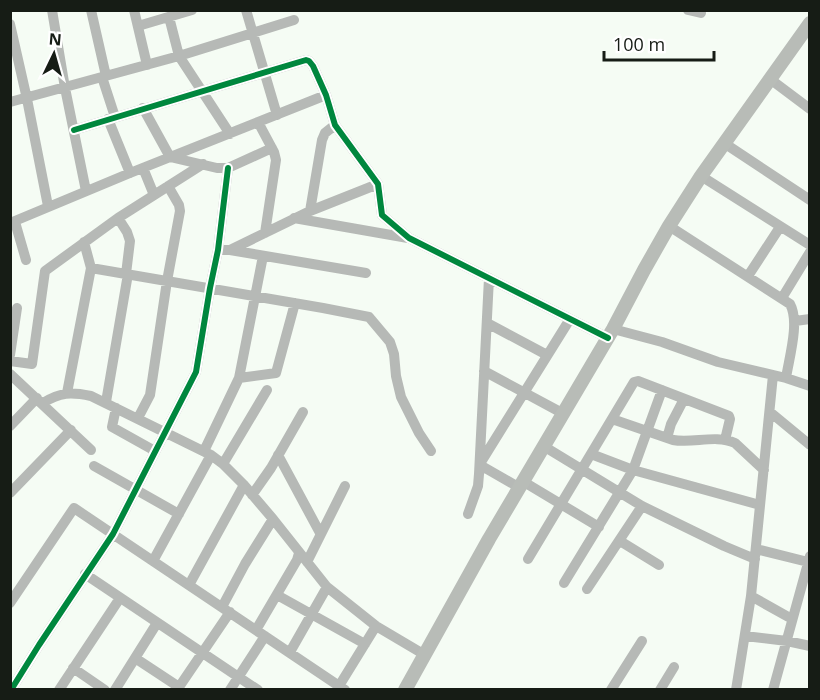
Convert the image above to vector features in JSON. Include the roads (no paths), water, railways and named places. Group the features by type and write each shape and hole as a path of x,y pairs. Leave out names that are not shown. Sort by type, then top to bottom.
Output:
{"main road":[{"path":"405,690 489,539 611,334 669,226 701,176 810,23"}],"street":[{"path":"52,10 86,191"},
{"path":"91,10 112,118 130,173"},
{"path":"134,10 147,65"},
{"path":"138,26 192,10"},
{"path":"246,10 277,115"},
{"path":"688,10 701,12"},
{"path":"169,17 179,56 230,134"},
{"path":"10,102 179,56 294,20"},
{"path":"10,24 48,206"},
{"path":"74,130 264,72 309,61 326,95 335,125 378,184 382,215 409,238 570,319 611,334 662,342 718,362 810,386"},
{"path":"770,79 810,109"},
{"path":"26,260 13,222 326,95"},
{"path":"143,108 170,158"},
{"path":"258,122 276,160 265,233"},
{"path":"310,211 322,141 325,133 335,125"},
{"path":"724,143 808,195"},
{"path":"170,158 217,168 228,168 272,148"},
{"path":"10,361 32,364 45,271 118,218 203,164"},
{"path":"142,168 154,195"},
{"path":"15,686 85,574 113,534 196,372 218,250 228,168"},
{"path":"701,176 810,245"},
{"path":"230,250 294,218 378,184"},
{"path":"138,418 150,395 180,211 168,186"},
{"path":"118,218 130,241 111,405 112,428 155,451"},
{"path":"294,218 409,238"},
{"path":"669,226 790,304 795,321 786,378"},
{"path":"748,276 780,227"},
{"path":"67,393 90,268 84,242"},
{"path":"218,250 230,250 366,273"},
{"path":"782,298 810,252"},
{"path":"153,561 179,514 208,453 239,378 263,256"},
{"path":"90,268 369,317 390,342 401,397 430,452"},
{"path":"468,514 478,486 480,465 489,278"},
{"path":"239,378 276,374 295,303"},
{"path":"10,355 17,308"},
{"path":"480,465 570,319"},
{"path":"795,321 810,320"},
{"path":"487,323 547,356"},
{"path":"484,371 564,414"},
{"path":"10,374 91,450"},
{"path":"736,690 751,596 773,375"},
{"path":"528,559 634,382 638,381 729,416 725,440"},
{"path":"223,464 267,390"},
{"path":"564,583 633,470 662,390"},
{"path":"10,426 40,401 67,393 77,393 91,396 111,405 208,453 244,485 327,587 376,627 425,655"},
{"path":"666,438 684,399"},
{"path":"252,495 303,412"},
{"path":"770,412 810,445"},
{"path":"612,419 682,442 725,440 735,443 764,470"},
{"path":"10,493 71,430"},
{"path":"545,447 642,506 724,546 755,554 809,559 773,690"},
{"path":"591,454 633,470 760,505"},
{"path":"278,455 320,533"},
{"path":"480,465 561,504 599,527"},
{"path":"94,466 179,514"},
{"path":"189,585 244,485"},
{"path":"230,690 297,560 303,557 320,533 345,486"},
{"path":"587,589 642,506"},
{"path":"10,603 74,508 342,688 376,627"},
{"path":"135,658 178,688 226,610 245,564 273,519"},
{"path":"620,541 659,565"},
{"path":"85,574 258,690"},
{"path":"290,652 327,587"},
{"path":"277,596 365,644"},
{"path":"751,596 792,619"},
{"path":"59,690 120,598"},
{"path":"115,690 157,622"},
{"path":"745,636 810,646"},
{"path":"611,690 642,641"},
{"path":"660,690 674,667"},
{"path":"73,668 105,690"}]}
